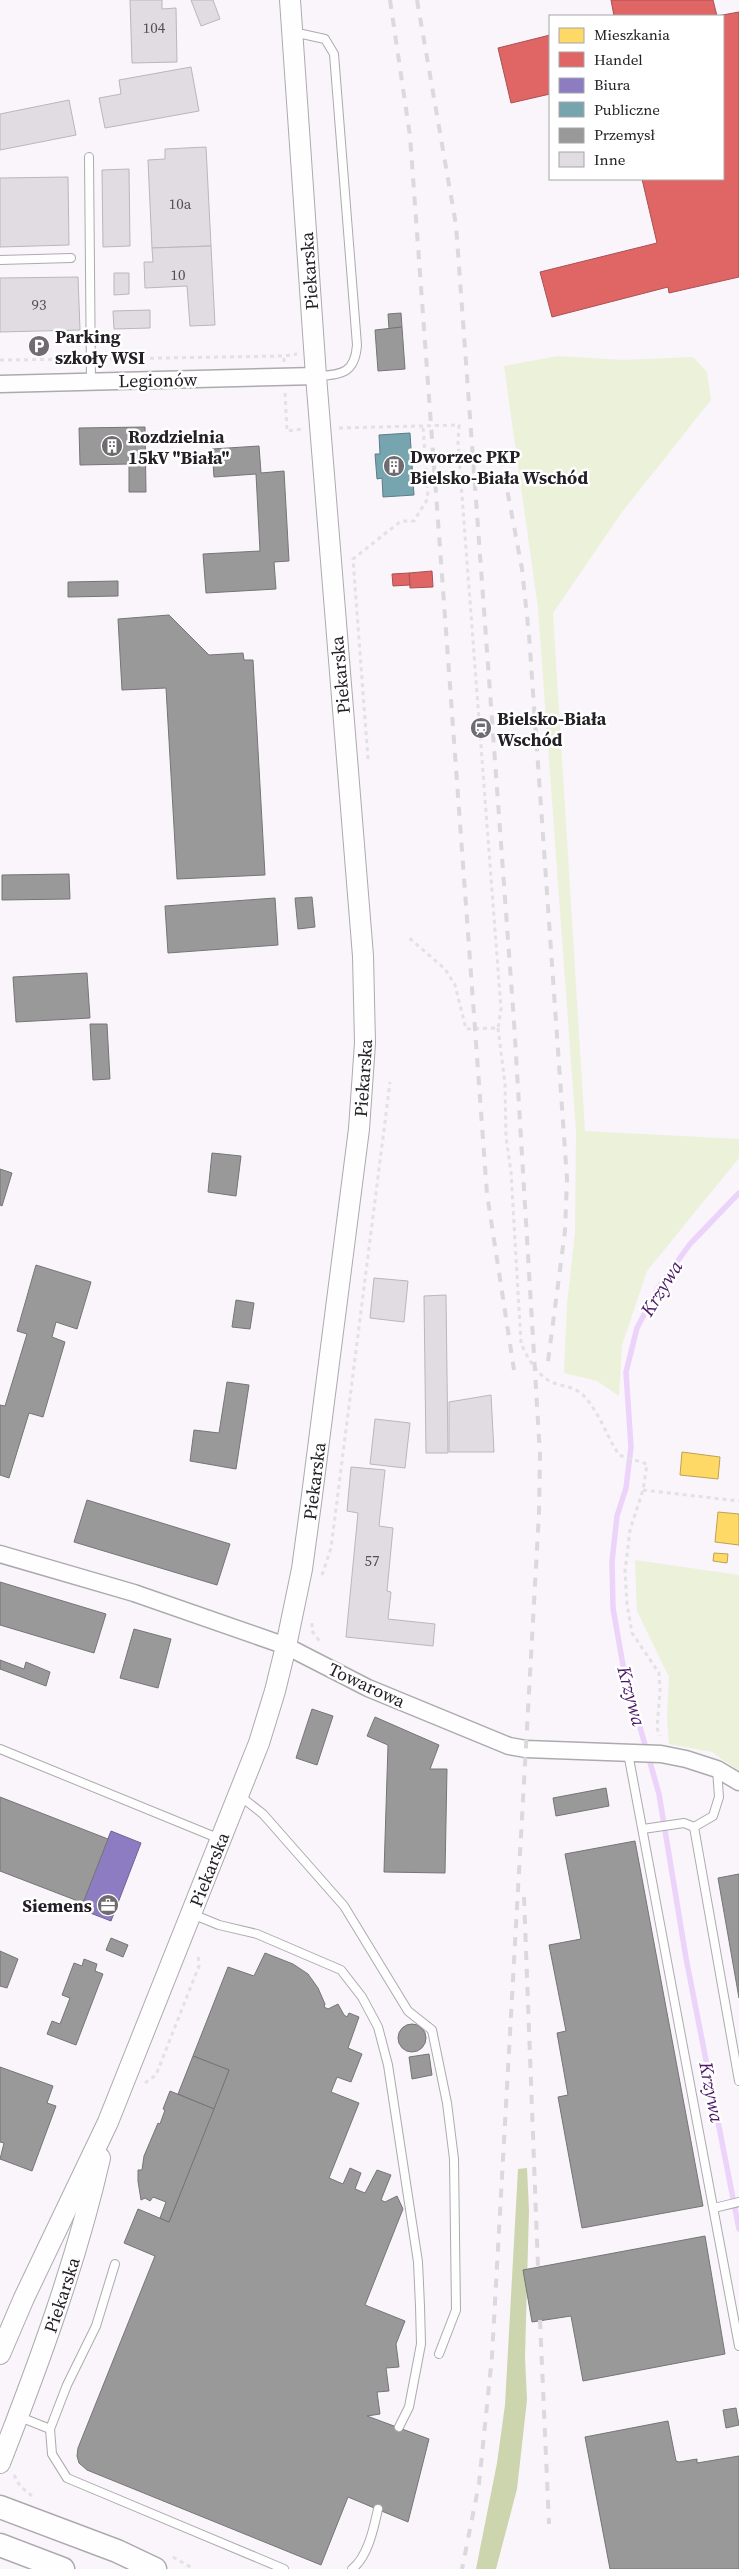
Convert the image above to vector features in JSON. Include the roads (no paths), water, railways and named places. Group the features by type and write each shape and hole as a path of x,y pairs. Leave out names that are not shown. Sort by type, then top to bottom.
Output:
{"main road":[{"path":"0,2507 117,2551 155,2569"},
{"path":"0,2545 63,2569"}],"street":[{"name":"Piekarska","path":"0,2354 24,2298 108,2122 238,1795 275,1692 302,1569 359,1129 365,1043 363,956 316,376 290,0"},
{"name":"Legionów","path":"0,384 316,376"},
{"name":"Towarowa","path":"0,1554 134,1593 286,1646 368,1688 510,1746 526,1749 660,1754 686,1759 717,1769 739,1782"},
{"name":"Piekarska","path":"0,2463 37,2369 88,2210 108,2122"}],"lane":[{"path":"292,32 325,39 334,54 357,345 352,365 344,372 336,376 316,376"},
{"path":"89,156 91,382"},
{"path":"0,260 71,258"},
{"path":"0,1749 220,1840"},
{"path":"633,1753 643,1829 739,2346"},
{"path":"694,1827 713,1816 719,1797 717,1769"},
{"path":"238,1795 263,1814 344,1906 408,2011 432,2030 446,2103 454,2159 456,2310 439,2354"},
{"path":"643,1829 684,1823 694,1827"},
{"path":"694,1827 739,2081"},
{"path":"191,1913 219,1925 257,1934 341,1970 362,1997 378,2027 389,2075 418,2262 421,2344 408,2407 399,2427"},
{"path":"714,2208 739,2202"},
{"path":"115,2264 96,2326 67,2385 50,2430 52,2454 67,2478 284,2569"},
{"path":"18,2417 50,2430"},
{"path":"352,2569 357,2565 374,2529 378,2509"}],"waterway":[{"name":"Krzywa","path":"739,1193 690,1244 658,1288 637,1328 626,1372 631,1447 626,1488 617,1516 612,1562 613,1608 624,1671 659,1794 686,1958 739,2229"}],"railway":[{"path":"390,0 410,136 487,1194 514,1370"},
{"path":"417,0 456,225 514,1022 540,1455 539,1513 492,2356 479,2484 462,2569"},
{"path":"501,457 522,569 529,635 567,1179 565,1231 547,1369"},
{"path":"524,1897 538,2267"},
{"path":"540,2320 549,2524"}],"place":[{"name":"Parking szkoły WSI","path":"39,346"},
{"name":"Rozdzielnia 15kV \"Biała\"","path":"112,446"},
{"name":"Dworzec PKP Bielsko-Biała Wschód","path":"394,466"},
{"name":"Bielsko-Biała Wschód","path":"481,728"},
{"name":"Siemens","path":"108,1905"}]}
